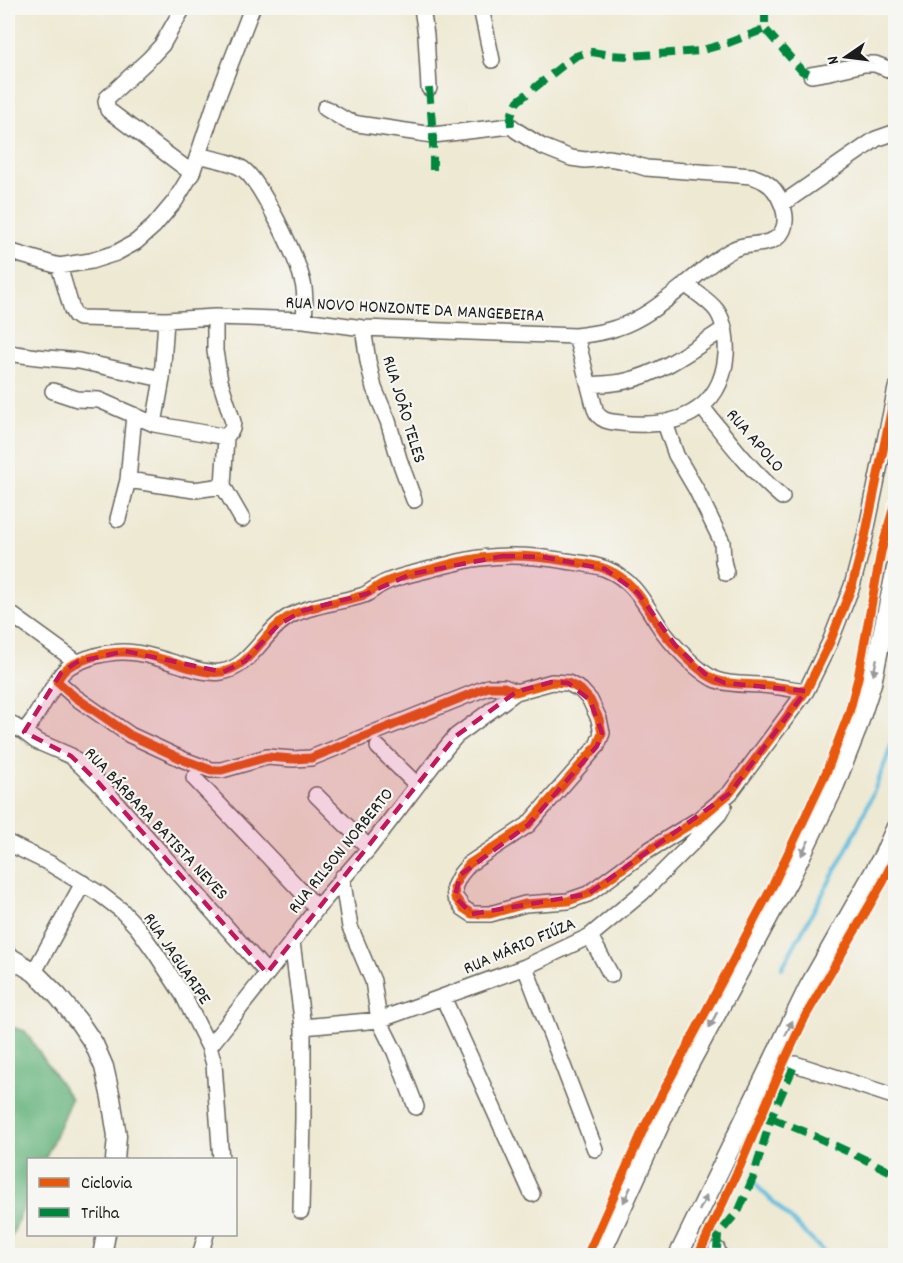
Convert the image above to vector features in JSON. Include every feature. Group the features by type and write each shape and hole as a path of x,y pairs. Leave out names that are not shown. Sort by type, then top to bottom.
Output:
{"main road":[{"path":"600,1256 677,1087 792,874 833,790 872,683 896,568"},
{"path":"678,1256 808,988 883,856 896,827"},
{"path":"8,956 34,972 57,995 94,1044 104,1067 111,1098 117,1136 115,1158"},
{"path":"102,1256 106,1236"}],"street":[{"path":"183,8 162,45 106,101 108,110 192,173"},
{"path":"8,251 59,266 91,261 116,253 136,242 154,226 176,201 192,173 216,101 252,8"},
{"path":"422,8 429,88"},
{"path":"481,8 492,60"},
{"path":"811,75 864,64 875,64 896,72"},
{"path":"325,108 358,124 433,135 511,126 541,146 571,158 585,160 608,158 646,168 752,176 766,182 774,189 782,204 876,139 896,132"},
{"path":"198,155 241,168 261,192 299,267 304,285 304,320"},
{"name":"RUA NOVO HONZONTE DA MANGEBEIRA","path":"59,266 72,310 79,318 166,320 215,316 304,320 363,328 576,336 595,334 640,318 708,265 734,248 758,245 776,237 783,231 785,221 782,204"},
{"path":"576,336 596,414 606,421 648,425 665,423 686,416 702,407 714,394 720,382 726,351 720,316 715,308 685,284"},
{"path":"215,316 215,351 220,381 232,422 232,429 226,437 223,486 243,519"},
{"path":"154,424 162,379 166,320"},
{"name":"RUA JOÃO TELES","path":"363,328 374,388 388,421 414,500"},
{"path":"589,385 627,381 652,372 670,364 724,329"},
{"path":"8,353 79,362 162,379"},
{"path":"57,681 75,697 130,735 211,770 222,770 267,757 311,758 488,687 504,687 516,692 552,682 568,683 590,700 599,719 602,733 597,746 528,825 469,864 454,887 455,897 460,905 472,914 490,914 525,904 568,901 588,894 641,855 699,819 730,794 806,691 830,642 852,586 865,537 896,388"},
{"path":"52,391 77,399 99,400 154,424 226,437"},
{"name":"RUA APOLO","path":"702,407 745,461 782,497"},
{"path":"118,519 128,480 134,415"},
{"path":"665,423 676,455 722,542 726,573"},
{"path":"128,480 194,490 223,486"},
{"path":"24,732 61,673 77,662 98,655 126,651 149,655 194,669 223,672 245,661 278,625 302,611 366,594 383,583 411,574 478,558 503,556 543,557 605,569 616,574 638,593 658,625 705,674 725,683 806,691"},
{"path":"8,612 77,662"},
{"name":"RUA RILSON NORBERTO","path":"209,1047 317,908 369,848 434,761 456,736 516,692"},
{"name":"RUA BÁRBARA BATISTA NEVES","path":"8,722 36,741 71,756 98,782 267,973"},
{"path":"378,747 417,785"},
{"path":"194,778 317,908"},
{"name":"RUA MÁRIO FIÚZA","path":"303,1027 379,1020 525,967 590,936 643,892 690,845 719,814 730,794"},
{"path":"316,795 369,848"},
{"name":"RUA JAGUARIPE","path":"8,843 83,882 121,910 137,927 183,995 209,1047 213,1064 221,1158"},
{"path":"342,877 350,927 373,981 379,1020 395,1052 416,1107"},
{"path":"34,972 83,882"},
{"path":"590,936 611,975"},
{"path":"292,942 303,1027 301,1211"},
{"path":"525,967 595,1149"},
{"path":"443,997 532,1194"},
{"path":"795,1064 896,1097"},
{"path":"200,1256 205,1236"}],"highlighted area":[{"path":"503,556 543,557 605,569 638,593 675,645 705,674 725,683 806,691 730,793 588,894 472,914 455,897 460,875 528,825 597,746 602,733 590,700 568,683 552,682 516,692 456,736 267,973 98,782 71,756 24,732 61,673 77,662 125,651 223,672 245,661 278,625 302,611 366,594 411,574"}],"green space":[{"path":"8,1026 25,1031 71,1099 45,1158 27,1158 27,1199 8,1245"}],"waterway":[{"path":"782,968 860,822 886,761 896,730"},
{"path":"753,1178 758,1187 828,1256"}],"marked path":[{"path":"765,8 765,29 802,71 811,75"},
{"path":"511,126 512,112 518,101 576,56 592,52 630,56 699,51 765,29"},
{"path":"429,88 433,170"},
{"path":"717,1249 718,1235 739,1210 753,1178 771,1118 795,1064"},
{"path":"771,1118 896,1174"}],"cycle path":[{"path":"806,691 730,793 699,819 641,855 588,894 568,901 525,904 490,914 472,914 463,908 455,897 454,887 460,875 469,864 528,825 597,746 602,733 599,719 590,700 581,690 568,683 552,682 516,692 504,687 488,687 311,758 267,757 222,770 211,770 130,735 75,697 57,681 63,672 74,664 114,652 146,655 201,671 221,672 232,669 241,664 281,622 299,612 364,595 395,578 474,559 513,556 586,564 601,567 615,574 630,585 642,599 676,647 692,663 716,680 732,684 767,685 806,691 830,642 852,586 865,537 896,388"},
{"path":"587,1256 644,1128 773,885 826,773 849,713 858,678 881,552 896,499"},
{"path":"698,1256 805,1017 883,882 896,855"}]}
